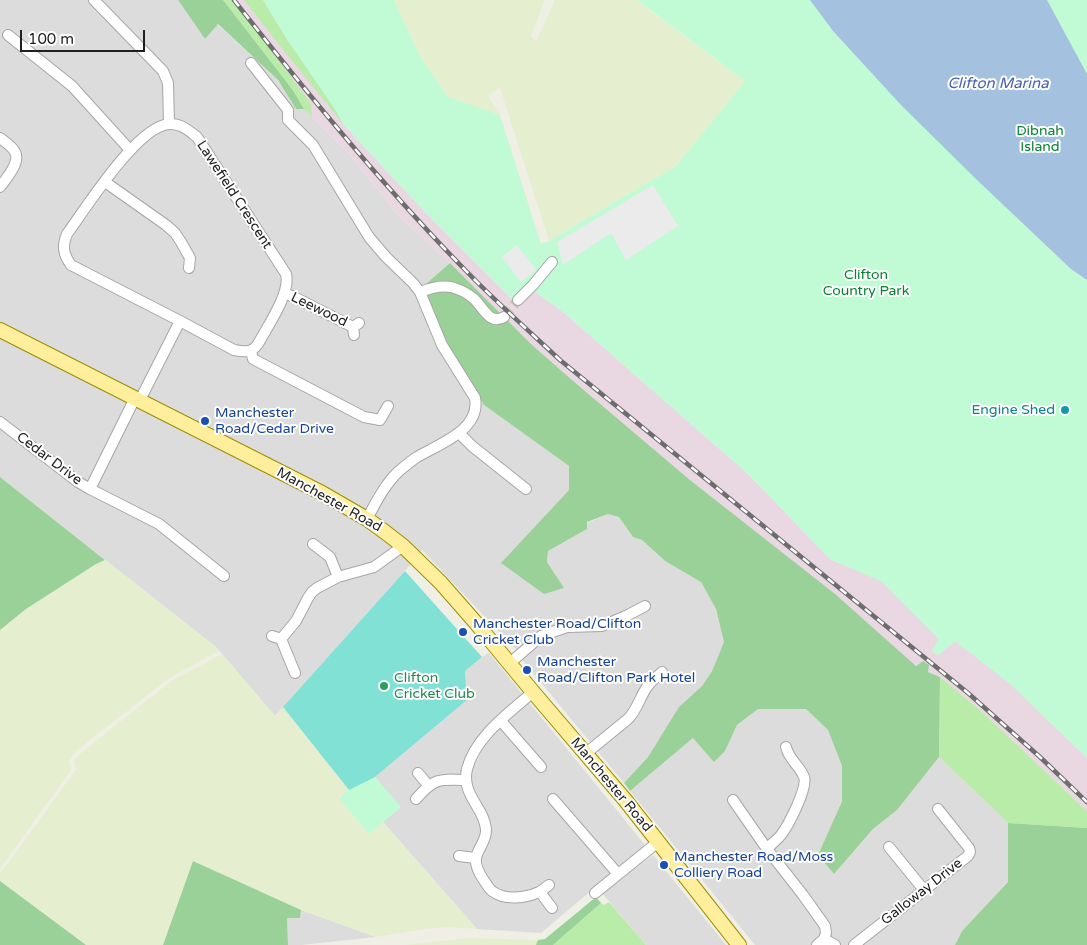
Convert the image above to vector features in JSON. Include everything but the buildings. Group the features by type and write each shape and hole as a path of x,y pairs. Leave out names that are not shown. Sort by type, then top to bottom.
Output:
{"main road":[{"name":"Manchester Road","path":"0,330 322,493 367,519 403,546 446,590 510,662 532,692 626,801 740,945"}],"street":[{"path":"94,0 163,71 168,82 170,123 155,128 117,164 64,241 66,258 71,265 234,350 251,351 255,348 285,293"},
{"path":"6,34 72,86 130,150"},
{"path":"251,63 288,110 285,122 313,145 369,237 420,292 442,345 475,398 472,418 466,427 397,472 384,489 367,519"},
{"name":"Lawefield Crescent","path":"170,123 179,125 197,137 286,274 285,293"},
{"path":"0,138 16,152 15,164 0,187"},
{"path":"105,182 166,225 174,233 190,258 189,268"},
{"path":"518,300 552,262"},
{"path":"420,292 435,288 452,287 472,297 490,317 496,319 504,317"},
{"name":"Leewood","path":"285,293 355,328"},
{"path":"138,399 180,321"},
{"path":"251,351 253,359 364,417 380,420 388,406"},
{"name":"Cedar Drive","path":"0,422 78,482 90,489 138,399"},
{"path":"459,433 472,446 526,489"},
{"path":"90,489 159,524 224,576"},
{"path":"313,544 330,557 338,577"},
{"path":"295,673 277,638 296,621 312,592 338,577 374,567 403,546"},
{"path":"510,662 541,636 567,627 602,626 645,606"},
{"path":"585,754 632,715 649,684 662,672"},
{"path":"532,692 488,733 474,752 465,780 469,794 486,829 476,858 476,867 480,876 489,888 499,895 507,897 522,897 544,888 552,908"},
{"path":"501,721 529,760 541,768"},
{"path":"767,849 781,835 790,822 805,784 804,777 788,754 786,747"},
{"path":"418,773 428,785"},
{"path":"416,799 428,785 438,781 446,779 465,780"},
{"path":"553,799 618,874"},
{"path":"733,800 825,926 826,933 820,942 835,945"},
{"name":"Galloway Drive","path":"854,945 968,856 969,848 938,809"},
{"path":"595,894 658,842"},
{"path":"889,846 924,890"},
{"path":"460,856 476,858"}],"shaded area":[{"path":"0,0 178,0 205,39 217,24 278,80 296,109 304,109 351,156 398,215 450,263 420,289 473,388 484,405 569,466 569,490 502,563 563,587 547,562 548,551 587,529 587,523 608,514 619,517 633,537 642,540 665,561 701,582 716,609 724,642 712,671 702,686 679,708 648,757 624,783 519,656 564,625 518,652 422,550 275,716 216,647 0,477"},
{"path":"223,0 263,0 335,108 344,125 427,214 519,306 530,294 535,292 562,311 748,474 830,559 882,581 939,639 932,651 938,655 955,641 1010,683 1087,758 1087,811 980,710 940,677 928,672 923,661 916,666 835,595 690,480 531,344 450,263 398,215 351,156 304,109 292,89"},
{"path":"653,185 678,226 626,260 611,233 563,265 557,242"},
{"path":"517,245 536,270 521,282 502,257"},
{"name":"Clifton Cricket Club","path":"405,571 482,657 465,671 467,700 375,777 349,790 283,707"},
{"path":"489,653 645,845 541,933 477,929 383,822 400,807 375,777 467,700 465,671"},
{"path":"758,709 806,709 828,730 842,766 842,800 818,855 834,874 873,829 897,810 939,757 1008,823 1008,882 962,931 955,945 755,945 630,791 693,738 725,751 737,725"},
{"path":"653,855 726,945 646,945 602,893"},
{"path":"301,910 376,937 288,945 287,918 300,918"}],"green space":[{"path":"178,0 223,0 292,89 304,109 296,109 278,80 218,24 205,39"},
{"path":"223,0 234,0 311,104 312,117 304,109 292,89"},
{"path":"244,0 263,0 286,38 335,108 344,125 277,42"},
{"name":"Clifton Country Park","path":"263,0 394,0 420,56 448,97 500,115 541,244 676,166 745,81 637,0 1087,0 1087,758 1010,684 955,641 938,655 932,651 939,639 882,582 830,559 748,474 562,311 535,292 530,294 519,306 427,214 344,125"},
{"path":"394,0 545,0 531,36 536,41 555,0 636,0 745,81 676,166 549,241 500,88 488,95 500,115 448,97 420,56"},
{"path":"450,263 531,344 690,480 835,594 916,666 923,661 929,665 928,672 940,677 939,757 897,810 873,829 834,874 818,855 842,801 842,766 828,730 806,709 758,709 737,725 725,751 714,762 693,738 630,791 624,783 648,757 679,707 702,686 712,671 724,642 716,609 701,582 665,561 642,540 633,537 619,517 608,514 587,522 587,529 548,551 547,562 564,588 544,594 501,563 569,490 569,466 484,405 442,340 420,289"},
{"path":"0,477 105,560 26,609 0,630"},
{"path":"105,560 219,651 168,679 76,751 69,760 71,770 0,869 0,630 26,609"},
{"path":"222,654 275,716 283,707 349,790 339,797 369,834 383,822 477,929 448,927 376,937 301,910 193,861 163,945 86,945 0,881 0,874 75,771 74,760 171,681"},
{"path":"940,677 980,710 1087,811 1087,828 1008,823 939,757"},
{"path":"375,777 401,807 369,834 339,798 352,787"},
{"path":"1008,823 1087,828 1087,945 955,945 962,931 1008,882"},
{"path":"193,861 301,910 300,918 287,918 288,945 163,945"},
{"path":"0,881 78,939 86,945 0,945"},
{"path":"596,897 601,903 553,945 536,945 538,940 545,939"},
{"path":"609,902 646,945 553,945 601,903 604,905"},
{"path":"468,938 538,940 536,945 405,945"}],"water":[{"name":"Clifton Marina","path":"810,0 1047,0 1087,74 1087,280 1071,269 901,105 833,31"}],"tunnel":[{"path":"504,317 518,300"}],"railway":[{"path":"234,0 291,72 380,178 442,246 506,310 560,360 968,693 1087,802"}],"place":[{"name":"Engine Shed","path":"1065,410"},
{"name":"Manchester Road/Cedar Drive","path":"205,421"},
{"name":"Manchester Road/Clifton Cricket Club","path":"463,632"},
{"name":"Manchester Road/Clifton Park Hotel","path":"527,670"},
{"name":"Clifton Cricket Club","path":"384,686"},
{"name":"Manchester Road/Moss Colliery Road","path":"664,865"}],"park label":[{"name":"Dibnah Island","path":"1040,140"}]}
